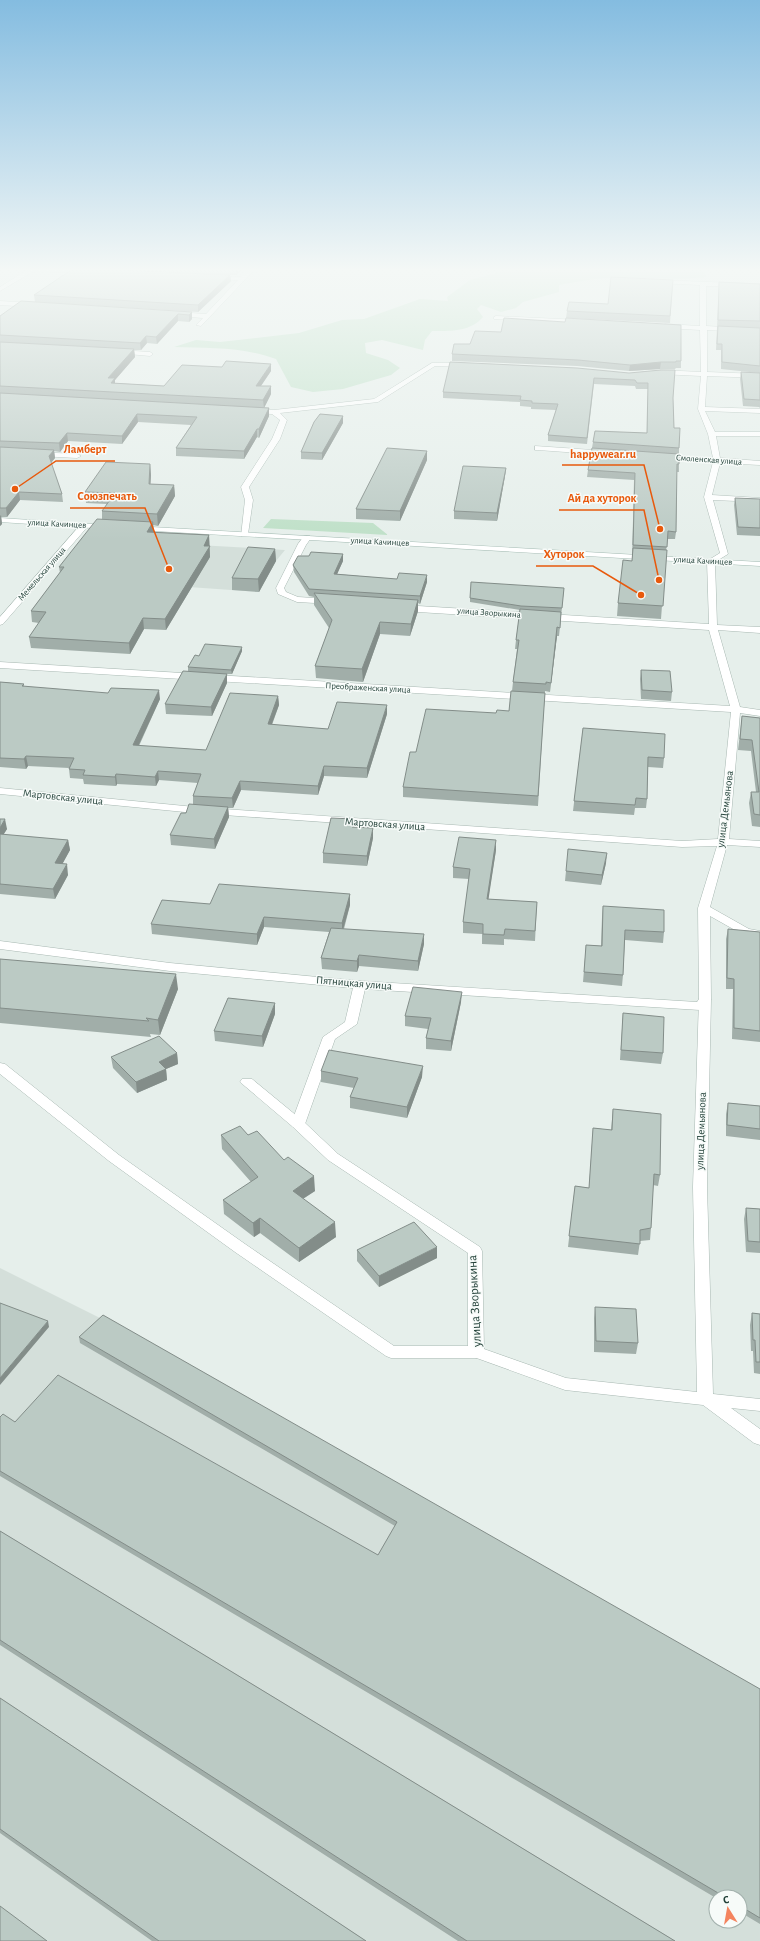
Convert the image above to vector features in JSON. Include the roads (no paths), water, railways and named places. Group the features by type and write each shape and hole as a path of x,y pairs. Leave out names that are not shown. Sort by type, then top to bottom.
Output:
{"street":[{"path":"704,359 701,409 712,434 717,461 708,497 724,554 711,561"},
{"path":"242,411 274,412 376,401 434,364 470,365"},
{"path":"652,373 704,373 760,376"},
{"path":"701,409 760,411"},
{"path":"244,534 249,500 245,488 276,439 284,420 274,412"},
{"path":"712,434 760,434"},
{"path":"538,448 616,454"},
{"path":"31,454 77,456"},
{"name":"Смоленская улица","path":"655,457 760,463"},
{"path":"708,497 760,500"},
{"name":"улица Качинцев","path":"0,520 760,564"},
{"name":"Мемельская улица","path":"0,622 85,525"},
{"path":"307,538 302,544 280,588 282,594 296,599 340,603"},
{"name":"улица Демьянова","path":"705,1398 700,1187 705,999 704,908 724,842 736,709 713,627 711,561"},
{"name":"улица Зворыкина","path":"394,607 760,630"},
{"name":"Преображенская улица","path":"0,665 736,709 760,713"},
{"name":"Мартовская улица","path":"0,791 195,810 380,824 682,844 724,842 760,844"},
{"path":"704,908 746,932 760,934"},
{"name":"Пятницкая улица","path":"0,945 170,967 360,985 700,1006 705,999"},
{"path":"298,1124 329,1037 351,1024 360,985"},
{"path":"0,1067 120,1163 391,1352 476,1352"},
{"name":"улица Зворыкина","path":"247,1082 298,1124 333,1157 475,1251 476,1352 565,1384 760,1405"},
{"path":"705,1398 760,1438"}],"place":[{"name":"Ламберт","path":"15,489"},
{"name":"happywear.ru","path":"660,529"},
{"name":"Союзпечать","path":"169,569"},
{"name":"Ай да хуторок","path":"659,580"},
{"name":"Хуторок","path":"641,595"}]}
